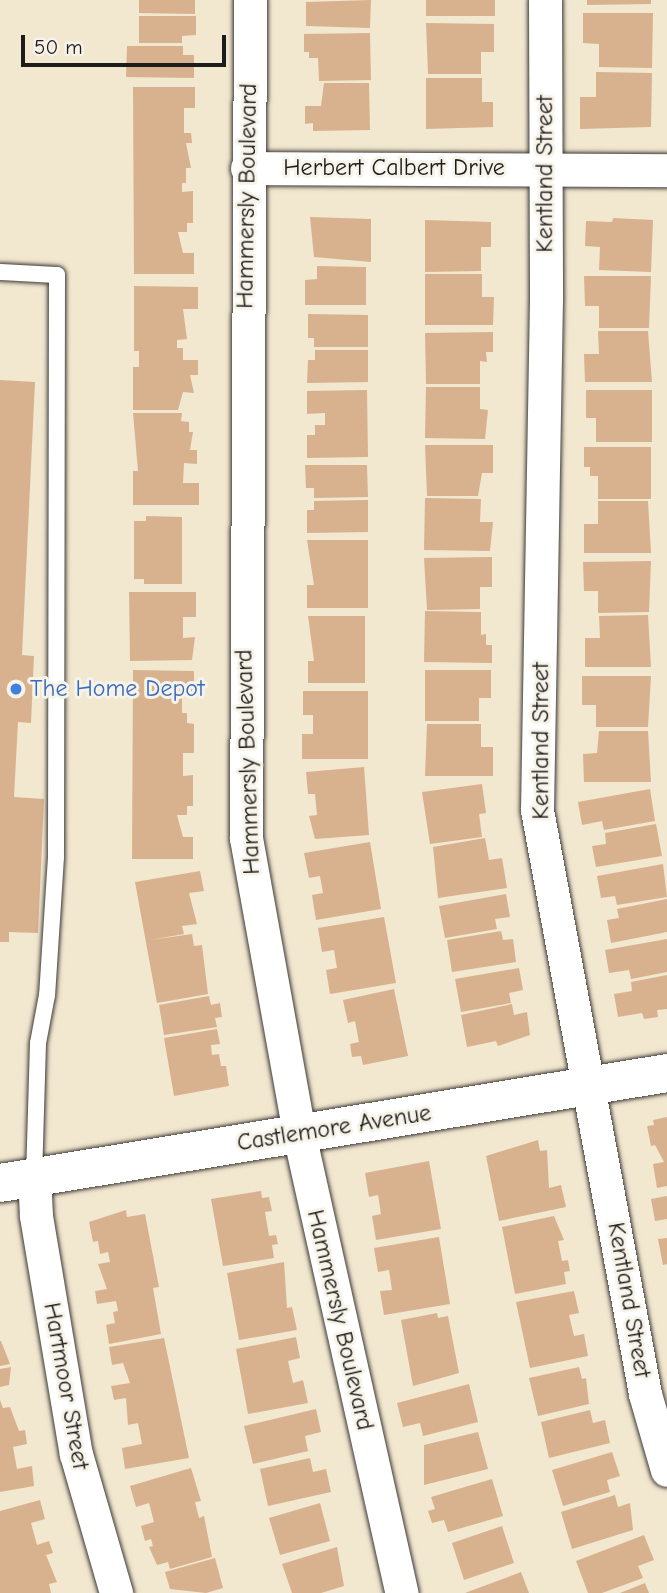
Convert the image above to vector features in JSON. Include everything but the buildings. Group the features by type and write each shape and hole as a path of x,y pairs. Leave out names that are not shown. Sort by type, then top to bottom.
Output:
{"street":[{"name":"Hammersly Boulevard","path":"250,0 247,168 246,838 299,1133 402,1593"},
{"name":"Kentland Street","path":"545,0 546,299 537,810 592,1087 646,1394 667,1470"},
{"name":"Herbert Calbert Drive","path":"247,168 667,170"},
{"name":"Castlemore Avenue","path":"17,1180 667,1073"},
{"name":"Hartmoor Street","path":"17,1180 36,1216 76,1454 116,1593"}],"lane":[{"path":"0,272 57,275 56,858 47,995 17,1180"}],"place":[{"name":"The Home Depot","path":"16,689"}]}
